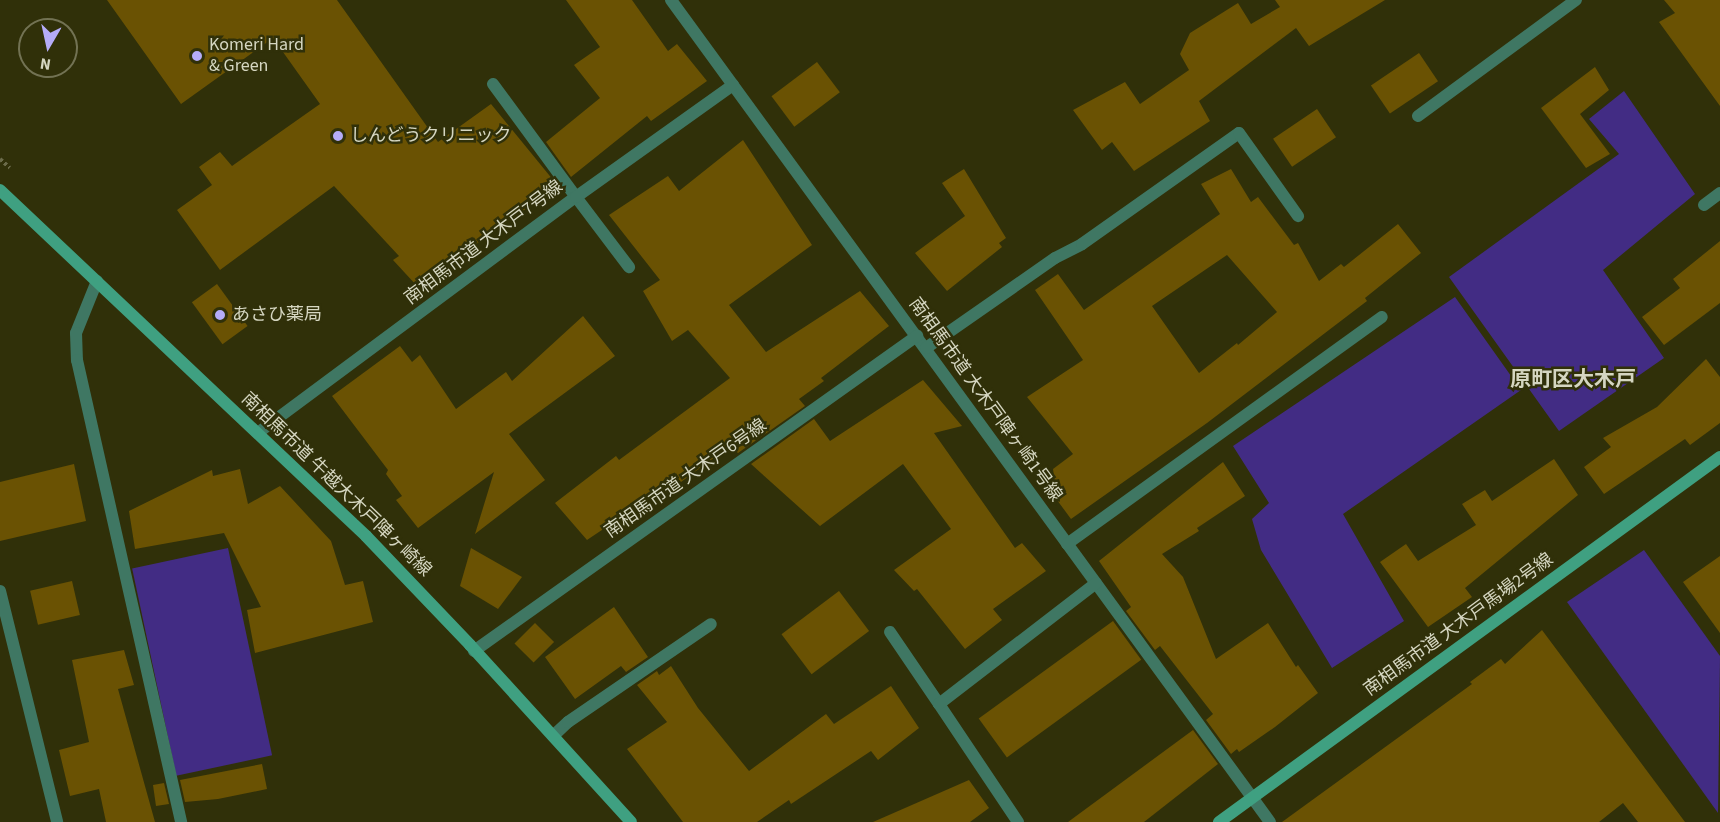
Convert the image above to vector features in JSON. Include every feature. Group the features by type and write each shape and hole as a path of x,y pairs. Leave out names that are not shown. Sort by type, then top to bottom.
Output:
{"street":[{"name":"南相馬市道 大木戸陣ヶ崎1号線","path":"671,0 1270,822"},
{"path":"1418,116 1576,0"},
{"path":"493,84 629,267"},
{"name":"南相馬市道 大木戸7号線","path":"259,432 576,197 733,86"},
{"path":"926,348 1055,258 1082,244 1239,133 1298,216"},
{"name":"南相馬市道 牛越大木戸陣ヶ崎線","path":"0,190 259,432 366,536 554,736 631,822"},
{"path":"1704,205 1720,193"},
{"path":"97,281 76,333 77,360 181,822"},
{"path":"1067,544 1382,317"},
{"name":"南相馬市道 大木戸6号線","path":"474,651 917,336"},
{"name":"南相馬市道 大木戸馬場2号線","path":"1219,822 1720,457"},
{"path":"939,704 1096,583"},
{"path":"0,591 57,822"},
{"path":"554,736 575,717 711,624"},
{"path":"890,632 1018,822"}],"shaded area":[{"path":"1624,91 1695,194 1603,270 1664,358 1559,431 1449,277 1619,154 1589,119"},
{"path":"1455,297 1521,390 1343,514 1404,621 1332,668 1261,550 1252,519 1269,503 1233,446"},
{"path":"228,548 272,755 176,776 132,568"},
{"path":"1644,550 1720,656 1718,813 1567,602"}],"building":[{"path":"107,0 337,0 438,142 491,104 558,186 417,286 393,260 399,256 334,186 220,270 177,210 212,185 199,167 220,152 232,166 320,104 273,38 181,104"},
{"path":"566,0 632,0 668,51 677,44 707,81 651,121 647,116 571,177 546,142 600,98 574,65 600,47"},
{"path":"1275,0 1385,0 1309,46 1296,28 1199,101 1210,121 1134,171 1112,142 1102,150 1073,110 1125,82 1140,104 1189,70 1180,54 1190,33 1238,3 1251,24 1280,7"},
{"path":"1664,0 1720,0 1720,106 1659,22 1675,13"},
{"path":"1419,53 1438,81 1390,114 1371,85"},
{"path":"817,62 840,92 794,127 771,96"},
{"path":"1595,67 1609,90 1580,114 1610,154 1586,168 1541,108"},
{"path":"1317,109 1336,137 1292,167 1273,139"},
{"path":"743,140 812,245 729,305 766,352 860,291 889,326 821,378 824,381 799,399 805,406 738,453 730,446 681,482 678,479 587,540 555,503 616,456 619,460 730,378 688,330 672,341 643,291 660,280 609,215 668,176 679,191"},
{"path":"964,169 1006,238 999,243 1002,247 947,291 915,253 965,216 942,183"},
{"path":"1231,169 1251,202 1258,197 1294,245 1298,243 1319,281 1341,264 1344,267 1398,224 1421,253 1365,298 1367,301 1207,423 1071,519 1057,500 1053,469 1073,454 1027,397 1083,360 1035,290 1058,274 1084,310 1220,214 1201,184","holes":["1227,255 1277,312 1238,345 1237,343 1199,373 1152,306"]},
{"path":"1720,241 1720,303 1664,345 1642,317 1680,288 1673,279"},
{"name":"あさひ薬局","path":"217,284 248,326 222,344 192,302"},
{"path":"583,316 615,356 509,434 545,480 475,534 494,472 418,528 396,500 402,496 386,474 388,470 332,396 400,346 412,362 420,355 456,409 506,372 512,381"},
{"path":"1706,359 1720,377 1720,423 1690,445 1685,439 1604,494 1584,467 1611,447 1603,438 1657,407"},
{"path":"923,380 962,426 934,433 1015,548 1022,543 1046,571 993,609 1002,620 965,649 917,589 914,591 894,570 951,529 903,464 820,526 751,464 814,419 830,441"},
{"path":"1554,459 1578,495 1465,588 1472,597 1428,627 1380,562 1406,544 1418,561 1476,525 1462,504 1485,490 1492,501"},
{"path":"1223,462 1245,496 1197,528 1199,531 1162,554 1183,577 1216,659 1268,623 1296,667 1298,665 1318,693 1275,727 1239,752 1237,749 1231,754 1206,720 1213,714 1160,646 1155,650 1126,611 1131,607 1099,561"},
{"path":"74,464 86,521 0,541 0,482"},
{"path":"240,469 248,504 280,486 331,541 345,585 363,581 373,622 255,653 247,610 261,607 224,533 135,549 129,511 212,470 213,476"},
{"path":"471,548 522,577 498,609 460,586"},
{"path":"1720,556 1720,633 1683,582"},
{"path":"72,581 80,615 38,625 30,591"},
{"path":"839,591 869,631 812,674 781,634"},
{"path":"614,607 648,657 626,672 621,666 575,699 545,657"},
{"path":"1113,621 1141,660 1007,757 979,719"},
{"path":"535,623 554,642 534,663 514,644"},
{"path":"1542,630 1685,822 1638,822 1623,803 1599,822 1282,822 1472,684 1470,682 1501,659 1505,664"},
{"path":"124,650 134,685 118,689 155,822 106,822 99,789 70,796 59,750 89,742 72,660"},
{"path":"671,666 698,708 749,771 826,714 834,724 891,686 919,728 878,760 871,751 791,804 789,800 757,822 683,822 627,749 667,722 637,685 657,671 659,675"},
{"path":"1193,730 1218,764 1144,822 1068,822"},
{"path":"262,764 267,789 218,799 185,802 180,780"},
{"path":"969,780 989,808 970,822 873,822"},
{"path":"164,783 169,804 156,806 153,785"}],"place":[{"name":"Komeri Hard & Green","path":"197,56"},
{"name":"しんどうクリニック","path":"338,136"},
{"name":"あさひ薬局","path":"220,315"}],"district":[{"name":"原町区大木戸","path":"1573,379"}]}
